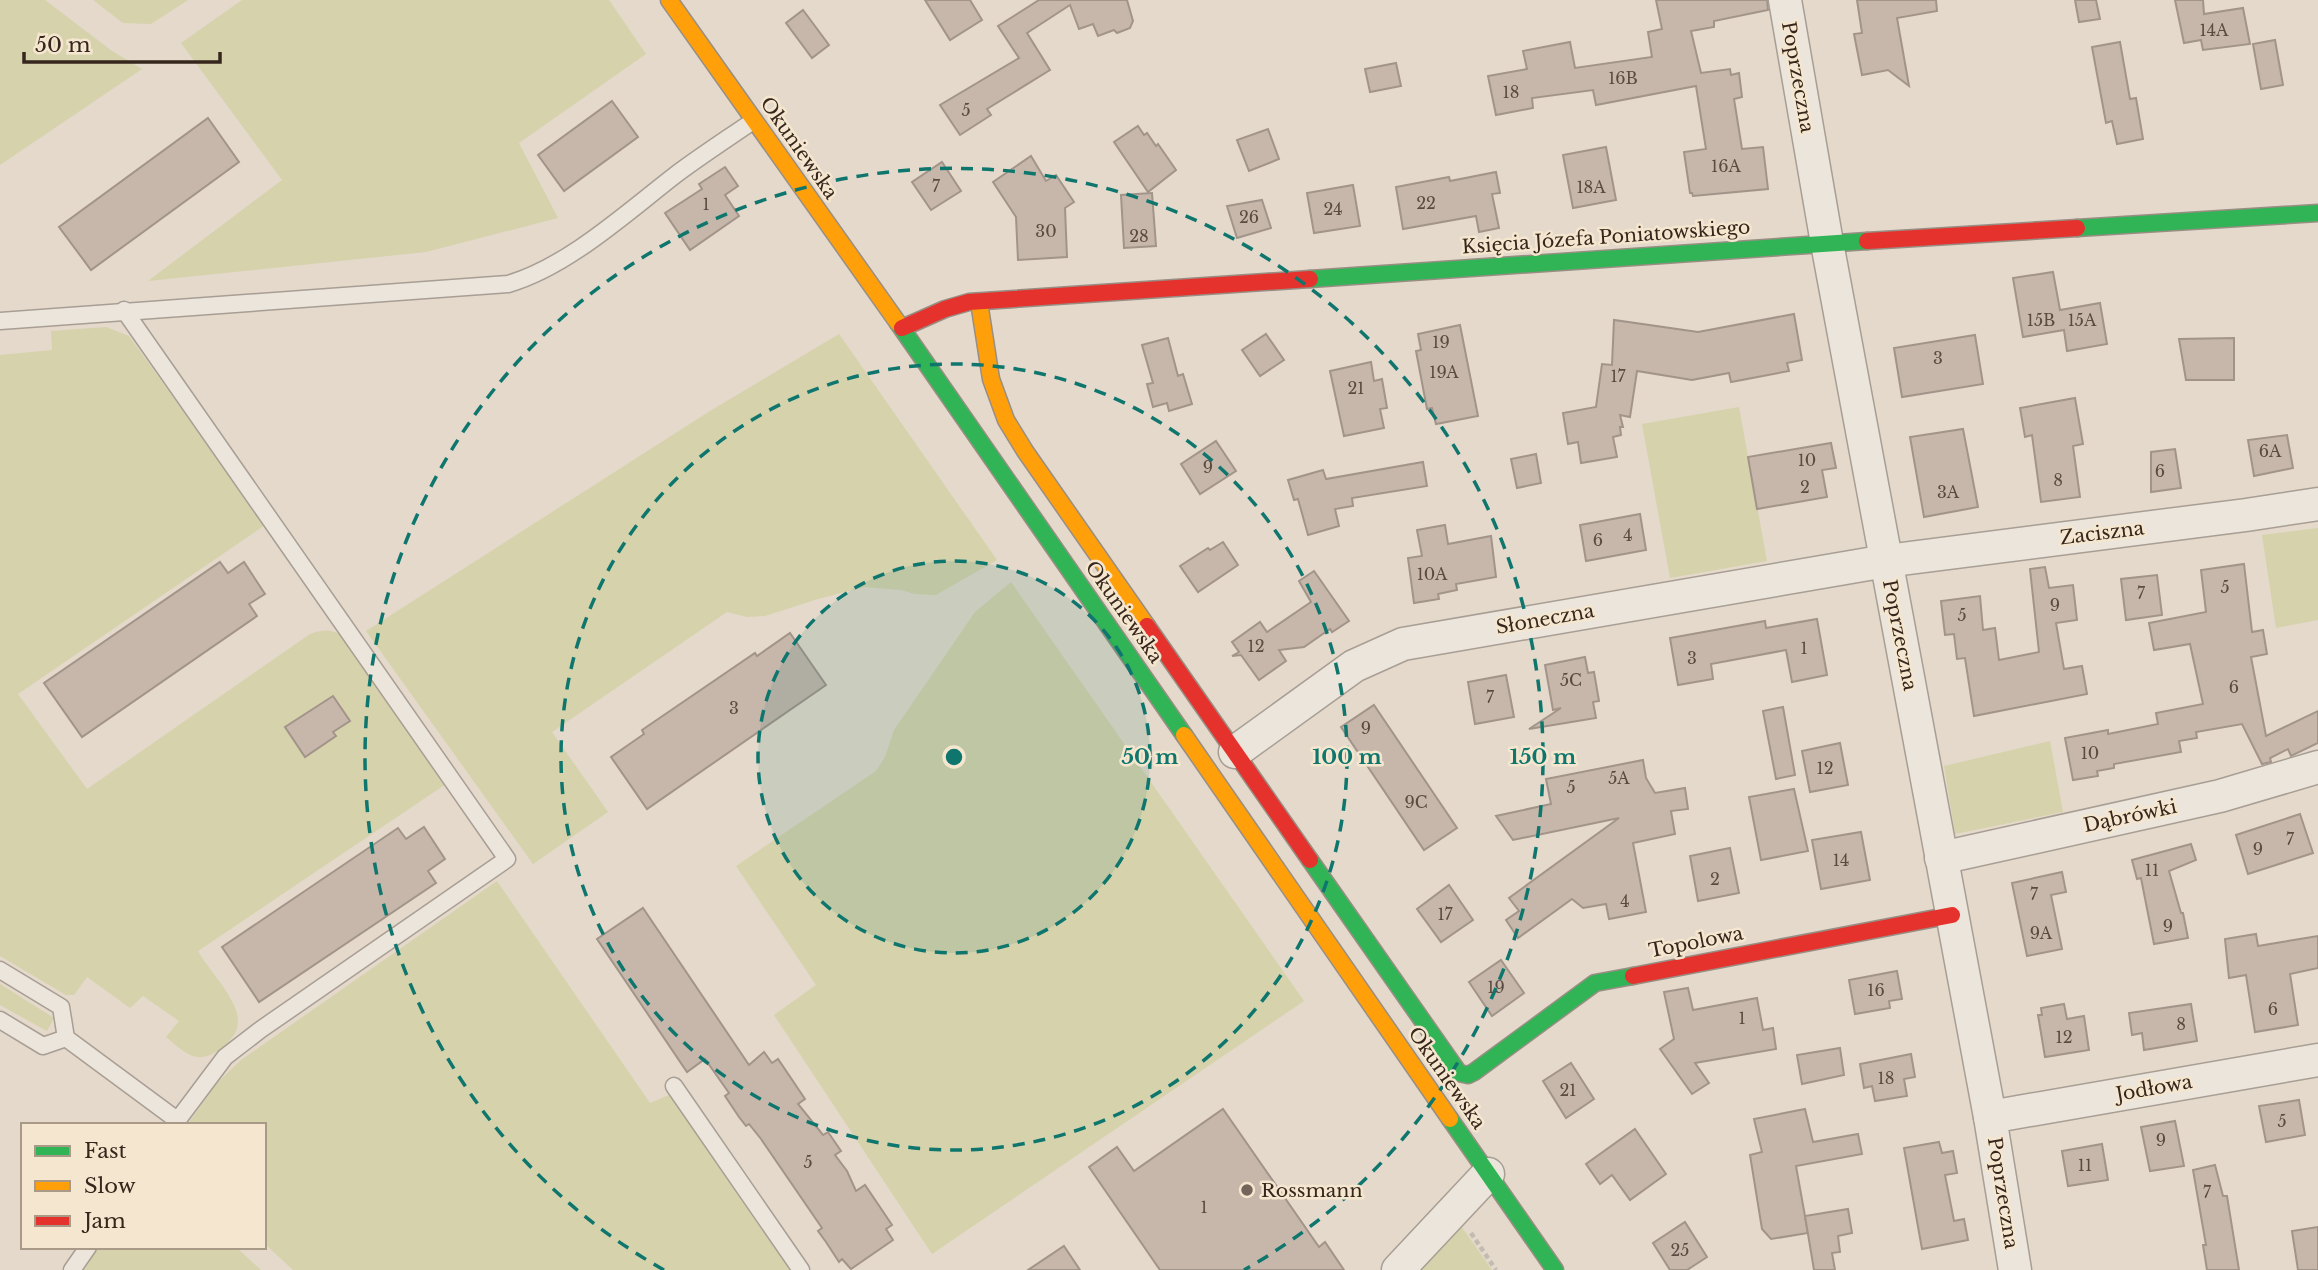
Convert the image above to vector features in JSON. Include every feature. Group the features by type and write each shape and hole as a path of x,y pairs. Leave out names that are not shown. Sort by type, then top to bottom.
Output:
{"street":[{"name":"Poprzeczna","path":"1785,0 1826,243 1990,1117 2015,1270"},
{"name":"Okuniewska","path":"678,3 753,121 902,328 1553,1270"},
{"name":"Księcia Józefa Poniatowskiego","path":"902,328 945,309 979,302 1826,243 2318,213"},
{"name":"Okuniewska","path":"979,302 991,380 1006,420 1040,473 1455,1069 1468,1075 1474,1072"},
{"name":"Zaciszna","path":"1886,561 2318,504"},
{"name":"Słoneczna","path":"1235,752 1354,666 1403,644 1886,561"},
{"name":"Dąbrówki","path":"1941,858 2220,796 2318,767"},
{"name":"Topolowa","path":"1474,1072 1595,983 1952,915"},
{"name":"Jodłowa","path":"1990,1117 2318,1060"},
{"path":"1398,1270 1488,1174"}],"lane":[{"path":"0,321 508,284 547,268 646,200 674,176 753,121"},
{"path":"0,970 61,1007 66,1038 176,1123 225,1057 271,1022 507,859 124,310"},
{"path":"0,1020 43,1046 66,1038"},
{"path":"674,1086 801,1270"},
{"path":"72,1270 87,1249"}],"path":[{"path":"1454,1210 1496,1270"}],"shaded area":[{"path":"0,0 45,0 112,51 142,69 0,165"},
{"path":"93,0 188,0 151,24 123,23"},
{"path":"242,0 609,0 646,54 519,143 558,218 426,252 148,281 282,180 181,43"},
{"path":"106,327 129,336 265,525 18,694 87,789 310,634 327,630 343,636 449,782 198,951 228,995 238,1020 236,1031 230,1040 214,1053 203,1057 189,1054 166,1037 179,1021 143,996 130,1008 87,977 74,995 66,995 0,956 0,355 52,350 51,331"},
{"path":"839,334 997,560 936,595 864,587 765,616 747,617 727,612 552,732 608,812 533,864 366,631 710,411"},
{"path":"1739,407 1767,561 1670,578 1642,424"},
{"path":"2318,528 2318,620 2276,628 2262,535"},
{"path":"1011,582 1304,1001 932,1254 774,1015 816,985 736,866 876,771 885,757 894,730 975,612"},
{"path":"2050,741 2063,812 1955,834 1944,766"},
{"path":"497,881 650,1103 669,1095 790,1270 293,1270 266,1245 266,1123 188,1123 217,1083 241,1060"},
{"path":"0,984 54,1018 47,1031 0,1005"},
{"path":"1461,1226 1492,1270 1419,1270"},
{"path":"96,1249 238,1249 261,1270 80,1270"}],"building":[{"path":"925,0 970,0 982,20 950,40"},
{"path":"1039,0 1127,0 1133,21 1130,28 1098,36 1093,24 1079,29 1070,5 1027,33 1050,70 987,109 991,115 960,135 940,105 1019,58 998,26"},
{"path":"1656,0 1767,0 1768,10 1714,21 1714,27 1691,31 1701,73 1730,69 1731,75 1739,73 1742,97 1734,99 1742,149 1763,147 1768,189 1693,196 1690,193 1684,152 1706,149 1696,86 1596,105 1593,90 1532,98 1533,108 1496,115 1488,76 1527,69 1523,51 1570,42 1575,68 1652,57 1648,32 1662,29"},
{"path":"1857,0 1936,0 1937,11 1897,18 1909,86 1888,70 1862,75 1854,34 1862,33"},
{"path":"2075,0 2096,0 2100,19 2079,22"},
{"path":"2175,0 2203,0 2204,14 2243,8 2250,44 2203,50 2201,40 2184,43"},
{"path":"803,10 829,45 812,58 786,23"},
{"path":"2275,40 2283,85 2261,89 2253,44"},
{"path":"2120,42 2130,99 2136,98 2143,139 2117,144 2112,121 2106,123 2092,47"},
{"path":"1396,63 1401,86 1370,92 1365,69"},
{"path":"612,101 638,137 564,191 538,155"},
{"path":"208,118 239,162 91,270 59,227"},
{"path":"1138,126 1156,146 1158,144 1176,170 1148,192 1114,142"},
{"path":"1268,129 1279,159 1249,171 1237,140"},
{"path":"1606,147 1616,200 1573,208 1563,155"},
{"path":"1031,156 1046,181 1056,175 1074,202 1065,208 1067,257 1018,260 1016,217 993,182"},
{"path":"942,162 961,191 931,210 912,182"},
{"path":"725,167 738,186 725,195 739,216 690,250 665,213 702,189 699,184"},
{"path":"1496,172 1500,193 1492,194 1499,228 1479,232 1476,216 1403,229 1396,187"},
{"path":"1353,185 1360,226 1314,233 1307,193"},
{"path":"1152,193 1156,246 1124,248 1121,195"},
{"path":"1262,200 1271,228 1237,238 1227,206"},
{"path":"2053,272 2060,310 2100,303 2107,344 2067,351 2064,330 2023,337 2013,278"},
{"path":"1794,314 1802,360 1787,363 1789,371 1731,382 1729,373 1692,380 1637,371 1630,417 1620,415 1623,427 1620,427 1621,435 1613,437 1617,457 1581,463 1578,442 1568,444 1563,413 1596,407 1602,364 1612,365 1614,320 1698,332"},
{"path":"1460,325 1478,416 1436,424 1432,408 1427,409 1416,351 1421,350 1418,334"},
{"path":"1266,334 1284,360 1260,376 1242,350"},
{"path":"1975,335 1983,384 1902,397 1894,348"},
{"path":"1168,338 1178,376 1183,374 1192,404 1169,411 1167,403 1153,407 1147,384 1153,383 1142,345"},
{"path":"2234,338 2234,380 2186,380 2179,339"},
{"path":"1371,362 1374,381 1382,379 1387,408 1380,409 1384,428 1344,436 1330,371"},
{"path":"2075,398 2083,444 2073,446 2080,497 2041,502 2032,435 2025,437 2020,408"},
{"path":"1963,429 1978,507 1924,517 1910,437"},
{"path":"2287,435 2293,468 2254,476 2248,440"},
{"path":"1216,441 1236,471 1200,494 1181,464"},
{"path":"1831,443 1836,468 1822,470 1827,497 1757,509 1748,457"},
{"path":"2175,449 2181,488 2151,492 2151,452"},
{"path":"1536,454 1541,483 1517,488 1511,459"},
{"path":"1423,462 1427,486 1352,498 1353,506 1335,509 1339,526 1308,535 1298,499 1294,500 1288,480 1323,470 1326,479"},
{"path":"1640,514 1646,550 1586,561 1580,525"},
{"path":"1445,525 1448,544 1491,536 1496,577 1456,584 1457,590 1438,594 1439,599 1414,603 1408,558 1422,556 1417,530"},
{"path":"1223,542 1238,565 1198,592 1180,566"},
{"path":"220,562 228,573 244,562 265,594 249,604 257,616 82,737 44,683"},
{"path":"2244,564 2252,632 2263,630 2267,654 2251,657 2266,736 2318,711 2318,743 2291,756 2288,749 2270,758 2271,762 2262,764 2242,724 2196,732 2197,738 2179,741 2181,752 2114,764 2114,768 2097,771 2098,776 2073,780 2065,738 2108,730 2108,734 2158,724 2156,713 2203,704 2190,644 2154,650 2149,623 2206,612 2201,570"},
{"path":"2045,567 2049,588 2073,585 2077,620 2056,623 2064,669 2082,666 2087,694 1974,716 1965,658 1957,659 1954,634 1945,635 1941,601 1980,596 1983,630 1995,628 1999,660 2039,652 2030,569"},
{"path":"1314,571 1349,621 1332,632 1330,629 1304,647 1279,650 1286,661 1259,680 1241,655 1232,656 1239,652 1232,642 1260,622 1267,632 1311,602 1299,581"},
{"path":"2157,575 2162,615 2126,620 2121,579"},
{"path":"1817,619 1827,675 1792,682 1786,650 1711,664 1713,679 1678,685 1670,638 1765,621 1766,628"},
{"path":"790,633 826,685 647,809 611,757 644,734 642,730 755,653 757,656"},
{"path":"1585,657 1588,673 1594,672 1599,701 1593,702 1596,718 1529,729 1561,708 1553,710 1545,665"},
{"path":"1506,675 1514,717 1475,724 1468,682"},
{"path":"333,696 350,721 333,732 336,736 305,757 285,727"},
{"path":"1374,705 1457,828 1424,850 1341,727"},
{"path":"1783,707 1795,775 1776,779 1763,711"},
{"path":"1840,743 1848,785 1810,792 1802,751"},
{"path":"1643,760 1646,778 1655,793 1685,788 1688,809 1671,811 1675,834 1633,843 1646,912 1609,919 1606,904 1583,908 1572,899 1518,938 1506,920 1519,911 1509,898 1619,818 1513,840 1496,816 1551,804 1546,779"},
{"path":"1794,789 1808,851 1761,860 1749,797"},
{"path":"2300,814 2313,853 2248,874 2236,835"},
{"path":"424,827 445,859 428,871 436,883 259,1002 222,947 398,828 406,839"},
{"path":"1861,832 1870,880 1821,889 1812,840"},
{"path":"2191,844 2196,860 2169,871 2188,938 2154,944 2141,878 2137,879 2132,860"},
{"path":"1730,848 1739,893 1698,901 1690,856"},
{"path":"2062,872 2066,892 2051,895 2062,949 2027,956 2012,883"},
{"path":"1449,885 1473,920 1441,942 1417,909"},
{"path":"643,908 749,1065 764,1052 772,1063 778,1059 805,1099 798,1104 823,1135 828,1132 841,1151 835,1155 847,1171 856,1191 865,1185 892,1225 886,1229 893,1240 851,1269 842,1259 839,1262 818,1231 822,1228 761,1139 749,1124 746,1126 739,1117 725,1096 729,1093 705,1059 687,1072 597,939"},
{"path":"2256,934 2258,946 2318,936 2318,968 2290,974 2298,1025 2255,1032 2246,975 2229,978 2225,939"},
{"path":"1501,960 1524,993 1492,1016 1469,982"},
{"path":"1897,971 1902,999 1889,1001 1890,1008 1855,1014 1849,980"},
{"path":"1688,988 1693,1010 1757,998 1763,1030 1773,1028 1776,1049 1695,1063 1709,1083 1692,1094 1660,1049 1674,1039 1664,992"},
{"path":"2064,1004 2067,1019 2084,1016 2089,1050 2045,1057 2038,1015 2042,1015 2041,1008"},
{"path":"2191,1004 2197,1041 2144,1050 2142,1033 2132,1035 2129,1013"},
{"path":"1840,1048 1844,1075 1802,1084 1797,1055"},
{"path":"1911,1054 1915,1077 1904,1079 1907,1096 1875,1101 1872,1086 1864,1088 1860,1064"},
{"path":"1571,1063 1594,1099 1566,1118 1543,1081"},
{"path":"2299,1100 2305,1135 2266,1142 2259,1106"},
{"path":"1223,1109 1319,1247 1325,1242 1344,1270 1160,1270 1089,1167 1117,1147 1134,1171"},
{"path":"1805,1109 1813,1142 1858,1134 1862,1154 1796,1166 1808,1233 1771,1239 1762,1229 1750,1155 1762,1152 1754,1119"},
{"path":"2175,1121 2184,1166 2150,1171 2141,1127"},
{"path":"1635,1129 1666,1174 1630,1200 1612,1175 1600,1184 1586,1164"},
{"path":"1939,1142 1942,1153 1953,1151 1957,1173 1945,1175 1954,1221 1964,1219 1968,1240 1922,1249 1904,1148"},
{"path":"2102,1144 2108,1180 2068,1186 2062,1151"},
{"path":"2215,1165 2223,1196 2227,1196 2239,1270 2207,1270 2203,1245 2206,1245 2193,1170"},
{"path":"1848,1209 1852,1233 1838,1236 1840,1252 1832,1253 1835,1270 1814,1270 1805,1216"},
{"path":"1685,1222 1707,1257 1687,1270 1670,1270 1653,1243"},
{"path":"2318,1227 2318,1270 2298,1270 2292,1231"},
{"path":"1064,1246 1080,1270 1028,1270"}],"traffic: fast":[{"path":"2077,228 2318,213"},
{"path":"1310,279 1867,241"},
{"path":"898,323 1184,735"},
{"path":"1310,860 1459,1073 1468,1075 1474,1072 1595,983 1633,976"},
{"path":"1450,1119 1555,1270"}],"traffic: slow":[{"path":"669,0 898,323"},
{"path":"979,302 991,379 1006,420 1147,626"},
{"path":"1184,735 1450,1119"}],"traffic: jam":[{"path":"1867,241 2077,228"},
{"path":"902,328 945,309 969,302 1310,279"},
{"path":"1147,626 1310,860"},
{"path":"1633,976 1952,915"}],"place":[{"name":"Rossmann","path":"1247,1190"}]}
